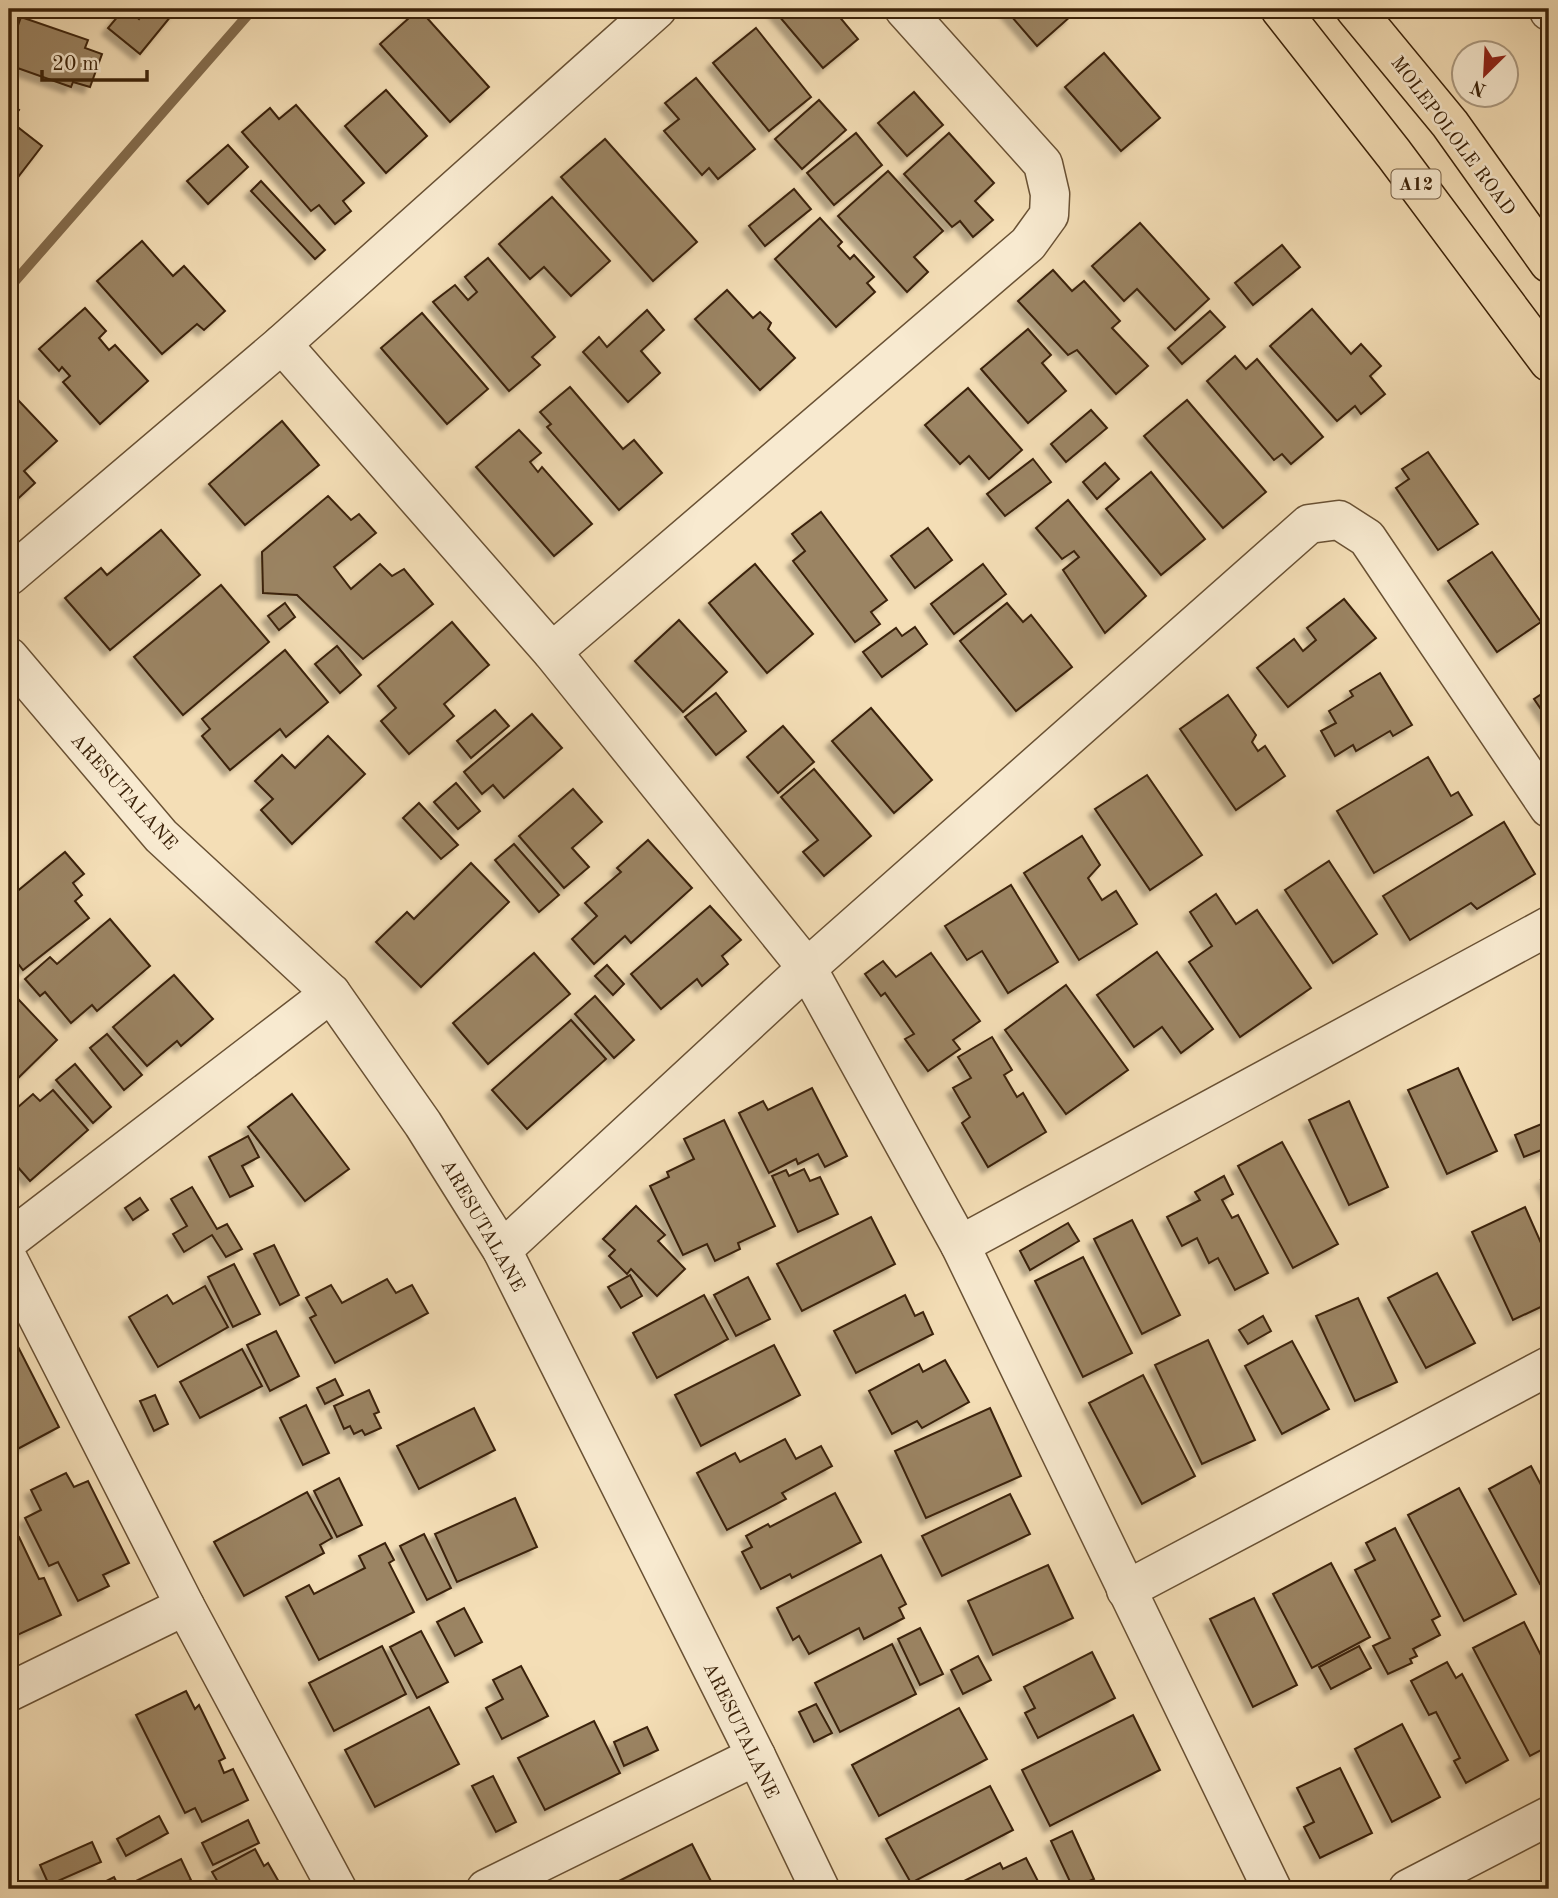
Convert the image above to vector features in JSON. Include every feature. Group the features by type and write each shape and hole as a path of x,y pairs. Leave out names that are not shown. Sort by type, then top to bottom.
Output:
{"main road":[{"name":"A12","path":"1280,9 1394,154 1549,362"},
{"name":"MOLEPOLOLE ROAD","path":"1355,9 1450,124 1549,262"}],"street":[{"path":"9,576 282,344 657,9"},
{"path":"552,652 1028,244 1049,215 1051,194 1043,164 904,9"},
{"path":"282,344 552,652 807,968 960,1245 1272,1889"},
{"path":"502,1250 807,968 1309,524 1339,520 1367,538 1549,808"},
{"name":"ARESUTALANE","path":"9,657 161,836 331,993 423,1124 502,1250 820,1889"},
{"path":"960,1245 1549,926"},
{"path":"9,1240 331,993"},
{"path":"9,1261 185,1606 337,1889"},
{"path":"1126,1590 1549,1366"},
{"path":"9,1692 185,1606"},
{"path":"485,1889 756,1756"},
{"path":"1408,1889 1549,1816"}],"building":[{"path":"124,9 139,19 147,9 176,10 140,54 108,28"},
{"path":"419,9 489,87 450,122 380,44"},
{"path":"773,9 833,9 858,39 823,68"},
{"path":"1005,9 1065,9 1071,16 1037,46"},
{"path":"21,17 88,40 85,48 102,54 90,87 73,82 71,87 9,65 9,51"},
{"path":"756,28 811,97 769,131 713,63"},
{"path":"1104,53 1160,118 1121,151 1065,87"},
{"path":"696,78 755,149 718,179 709,168 702,175 664,131 679,119 665,103"},
{"path":"386,90 427,136 386,173 345,126"},
{"path":"914,92 943,125 907,156 878,123"},
{"path":"819,100 846,130 802,169 775,139"},
{"path":"9,102 19,110 10,121 42,146 15,181 9,176"},
{"path":"296,105 364,183 343,201 351,211 335,224 319,205 311,211 242,132 270,108 279,119"},
{"path":"856,133 882,165 834,205 807,173"},
{"path":"949,133 994,183 975,201 993,220 973,237 960,221 952,227 904,174"},
{"path":"605,139 697,242 653,281 561,177"},
{"path":"228,145 248,167 208,204 187,181"},
{"path":"888,171 943,231 914,257 928,272 907,292 838,216"},
{"path":"261,181 325,250 315,259 251,191"},
{"path":"794,189 811,209 765,246 749,226"},
{"path":"552,197 610,261 571,296 544,267 530,279 499,244"},
{"path":"820,218 842,242 838,246 850,259 854,255 874,277 867,283 875,292 836,327 775,259"},
{"path":"1140,223 1209,299 1175,330 1137,289 1124,301 1092,266"},
{"path":"142,241 173,276 184,266 225,311 204,330 197,324 162,354 97,281"},
{"path":"1282,245 1300,267 1253,305 1235,283"},
{"path":"488,258 555,337 532,357 540,365 509,391 433,302 455,285 468,300 477,292 465,277"},
{"path":"1053,270 1072,291 1084,281 1120,321 1112,328 1148,366 1116,394 1077,350 1068,355 1018,301"},
{"path":"727,290 753,318 760,312 771,323 768,329 795,358 760,390 695,319"},
{"path":"85,308 106,331 99,338 109,350 115,345 148,381 100,424 63,382 70,376 62,367 59,371 39,349"},
{"path":"1312,309 1351,354 1361,344 1381,366 1370,376 1385,394 1361,414 1355,406 1337,421 1270,346"},
{"path":"647,310 664,330 641,351 660,373 628,402 583,352 599,337 607,347"},
{"path":"1210,311 1225,327 1182,364 1168,348"},
{"path":"422,313 488,389 447,424 381,348"},
{"path":"1028,329 1051,355 1042,363 1066,391 1028,423 981,369"},
{"path":"1235,356 1246,369 1257,359 1323,437 1291,464 1282,454 1274,460 1207,381"},
{"path":"570,387 623,449 634,440 662,473 619,510 547,427 551,424 540,412"},
{"path":"968,388 1022,450 989,479 969,456 960,464 925,425"},
{"path":"1187,400 1266,492 1223,528 1144,436"},
{"path":"19,401 57,441 24,471 35,483 9,507 9,411"},
{"path":"1091,410 1107,428 1066,462 1051,444"},
{"path":"282,421 319,465 245,525 209,484"},
{"path":"519,430 541,453 530,462 538,472 542,467 592,524 554,556 476,467"},
{"path":"1428,452 1478,524 1438,550 1396,488 1409,479 1402,469"},
{"path":"1033,459 1051,482 1005,516 987,494"},
{"path":"1105,463 1119,479 1097,499 1083,482"},
{"path":"1151,472 1205,539 1161,575 1106,509"},
{"path":"328,496 351,520 359,514 376,533 334,567 351,589 380,564 392,576 404,569 433,604 363,659 297,595 263,593 262,552"},
{"path":"1068,500 1146,596 1105,633 1063,570 1079,557 1074,551 1062,559 1036,528"},
{"path":"821,512 887,600 871,612 880,624 855,642 793,561 805,551 792,534"},
{"path":"928,528 952,560 915,588 891,556"},
{"path":"161,530 200,575 110,650 65,598 101,568 107,575"},
{"path":"1492,552 1541,622 1497,652 1448,581"},
{"path":"755,564 813,634 767,673 709,603"},
{"path":"983,564 1006,594 954,634 931,604"},
{"path":"221,585 269,642 183,715 134,657"},
{"path":"1344,599 1376,638 1288,707 1257,668 1294,639 1303,651 1316,640 1307,628"},
{"path":"285,603 295,617 279,630 268,616"},
{"path":"1007,603 1023,622 1031,615 1072,667 1016,711 960,641"},
{"path":"679,620 727,672 683,712 635,661"},
{"path":"452,622 489,665 444,704 454,716 409,754 381,721 396,708 378,686"},
{"path":"915,627 927,644 882,677 863,652 896,628 902,636"},
{"path":"337,646 361,675 340,693 315,664"},
{"path":"285,650 328,702 286,737 280,729 230,770 202,736 210,729 202,719"},
{"path":"1380,673 1412,725 1393,736 1390,731 1356,751 1353,745 1335,756 1321,731 1336,723 1329,711 1353,696 1350,691"},
{"path":"1549,689 1549,721 1534,699"},
{"path":"716,693 746,731 716,755 685,717"},
{"path":"1228,695 1256,735 1252,742 1258,751 1265,746 1285,776 1236,810 1180,729"},
{"path":"871,708 932,780 894,813 832,741"},
{"path":"495,710 509,726 471,758 457,741"},
{"path":"532,714 562,748 504,798 493,785 482,794 464,772"},
{"path":"783,726 814,762 778,793 747,757"},
{"path":"328,736 365,774 292,844 261,810 273,799 255,781 282,755 295,768"},
{"path":"1428,757 1451,796 1458,792 1472,815 1374,873 1337,811"},
{"path":"814,769 871,836 824,876 803,852 818,840 781,797"},
{"path":"1147,775 1202,855 1150,890 1095,809"},
{"path":"456,783 480,811 458,829 434,802"},
{"path":"573,789 602,822 572,848 589,867 564,888 519,836"},
{"path":"419,803 458,845 441,859 403,818"},
{"path":"1504,822 1535,874 1477,909 1471,903 1410,940 1383,896"},
{"path":"1082,836 1100,865 1088,878 1102,900 1116,891 1137,924 1079,960 1024,873"},
{"path":"648,840 692,888 631,943 625,936 594,964 572,939 597,916 585,903 621,872 617,868"},
{"path":"514,844 559,895 539,912 495,860"},
{"path":"65,852 84,874 73,883 82,895 75,901 89,918 23,970 9,952 9,898"},
{"path":"1329,861 1377,934 1333,963 1285,890"},
{"path":"471,863 509,902 421,987 376,942 407,912 414,919"},
{"path":"1011,885 1058,962 1008,993 982,951 967,960 945,926"},
{"path":"1216,894 1236,924 1257,910 1311,988 1240,1037 1189,962 1212,946 1190,912"},
{"path":"710,906 741,940 722,956 728,964 702,986 697,979 661,1009 631,974"},
{"path":"110,919 150,966 97,1011 92,1005 71,1023 45,992 40,996 25,979 50,957 57,964"},
{"path":"1157,952 1213,1029 1181,1053 1162,1027 1134,1047 1097,995"},
{"path":"534,953 570,994 488,1064 453,1023"},
{"path":"931,953 980,1021 953,1040 960,1049 928,1071 905,1039 914,1034 885,993 881,996 865,974 883,961 896,977"},
{"path":"607,965 624,984 613,995 595,976"},
{"path":"174,975 213,1019 181,1046 177,1041 147,1066 113,1027"},
{"path":"1066,985 1128,1070 1066,1114 1005,1030"},
{"path":"595,996 634,1040 614,1058 575,1014"},
{"path":"19,1000 57,1040 9,1087 9,1010"},
{"path":"571,1020 606,1059 527,1129 492,1090"},
{"path":"107,1034 142,1075 124,1090 90,1048"},
{"path":"992,1037 1012,1070 1004,1075 1017,1097 1023,1093 1046,1132 988,1167 962,1123 970,1117 953,1088 971,1078 958,1057"},
{"path":"75,1064 111,1107 93,1123 56,1080"},
{"path":"1458,1068 1497,1151 1447,1174 1408,1090"},
{"path":"812,1088 847,1156 825,1167 818,1154 798,1164 796,1159 769,1173 739,1113 763,1101 768,1110"},
{"path":"53,1090 88,1130 30,1181 9,1157 9,1115 33,1094 40,1101"},
{"path":"292,1094 349,1169 305,1201 248,1127"},
{"path":"1349,1101 1388,1187 1349,1205 1309,1120"},
{"path":"724,1120 775,1226 738,1243 740,1249 715,1261 707,1244 683,1255 650,1186 669,1177 667,1172 694,1159 684,1139"},
{"path":"1549,1121 1549,1147 1524,1157 1515,1135"},
{"path":"248,1136 259,1157 242,1166 253,1186 230,1197 209,1157"},
{"path":"1282,1142 1338,1244 1293,1268 1238,1166"},
{"path":"804,1169 810,1181 820,1177 838,1214 798,1232 772,1176 786,1170 789,1176"},
{"path":"1224,1176 1233,1194 1222,1200 1232,1218 1238,1215 1268,1273 1235,1290 1218,1258 1209,1263 1197,1238 1182,1246 1167,1217 1200,1200 1195,1192"},
{"path":"1549,1176 1549,1195 1541,1180"},
{"path":"192,1187 217,1229 227,1224 242,1249 226,1257 212,1235 184,1252 173,1234 187,1226 171,1199"},
{"path":"140,1198 148,1210 133,1220 125,1208"},
{"path":"636,1206 665,1235 658,1241 685,1269 657,1296 631,1269 627,1274 609,1256 615,1250 603,1239"},
{"path":"1525,1207 1549,1261 1549,1303 1513,1320 1472,1232"},
{"path":"871,1217 895,1264 802,1311 777,1264"},
{"path":"1132,1220 1180,1315 1142,1334 1094,1239"},
{"path":"1068,1223 1079,1241 1030,1270 1020,1251"},
{"path":"274,1245 299,1295 280,1305 254,1254"},
{"path":"1083,1257 1132,1353 1083,1377 1035,1281"},
{"path":"234,1264 260,1314 233,1327 208,1277"},
{"path":"1437,1273 1475,1343 1426,1368 1388,1298"},
{"path":"630,1275 642,1296 621,1308 608,1287"},
{"path":"748,1277 770,1319 736,1336 714,1295"},
{"path":"387,1279 396,1293 412,1285 428,1313 335,1363 310,1318 316,1315 306,1298 331,1285 342,1303"},
{"path":"205,1286 228,1327 158,1367 129,1317 167,1295 173,1304"},
{"path":"704,1295 728,1339 657,1378 633,1333"},
{"path":"905,1295 915,1316 923,1312 933,1334 856,1373 834,1331"},
{"path":"1358,1298 1397,1382 1355,1401 1316,1316"},
{"path":"1263,1316 1271,1331 1248,1344 1239,1330"},
{"path":"276,1331 299,1376 270,1391 247,1345"},
{"path":"12,1335 59,1427 10,1453 9,1337"},
{"path":"1208,1340 1255,1440 1202,1464 1155,1365"},
{"path":"1292,1341 1329,1409 1282,1434 1245,1366"},
{"path":"774,1345 800,1395 701,1446 675,1395"},
{"path":"242,1349 262,1386 200,1418 180,1382"},
{"path":"945,1360 969,1402 922,1428 917,1421 892,1434 869,1391 919,1364 923,1372"},
{"path":"1143,1375 1195,1476 1142,1504 1089,1403"},
{"path":"335,1379 343,1395 325,1404 317,1388"},
{"path":"369,1390 379,1412 374,1414 381,1428 365,1435 362,1430 354,1434 350,1426 344,1429 334,1406"},
{"path":"155,1395 168,1424 154,1431 140,1401"},
{"path":"306,1405 329,1453 303,1465 280,1418"},
{"path":"474,1408 495,1450 419,1489 397,1446"},
{"path":"990,1408 1021,1476 926,1518 895,1451"},
{"path":"785,1439 796,1459 821,1446 832,1466 782,1493 786,1499 727,1530 697,1473 735,1453 740,1462"},
{"path":"1531,1466 1549,1500 1549,1580 1540,1584 1489,1489"},
{"path":"66,1473 74,1487 88,1481 129,1563 103,1575 109,1586 78,1601 58,1562 49,1566 25,1518 41,1510 31,1490"},
{"path":"339,1478 362,1525 337,1537 314,1491"},
{"path":"1459,1488 1516,1594 1464,1621 1408,1515"},
{"path":"307,1492 332,1538 320,1545 324,1553 244,1596 214,1542"},
{"path":"835,1493 861,1542 792,1578 790,1574 761,1589 742,1552 752,1547 746,1536 768,1524 770,1527"},
{"path":"1010,1494 1030,1534 942,1576 922,1536"},
{"path":"515,1498 537,1547 457,1582 435,1534"},
{"path":"1395,1528 1440,1616 1432,1620 1440,1635 1413,1649 1417,1656 1410,1659 1412,1663 1388,1674 1373,1646 1390,1638 1355,1570 1375,1560 1366,1543"},
{"path":"424,1534 451,1588 427,1600 400,1546"},
{"path":"19,1537 39,1579 44,1578 61,1615 13,1637 9,1628 9,1542"},
{"path":"385,1543 394,1560 389,1563 414,1612 319,1660 286,1597 309,1585 314,1594 365,1568 359,1556"},
{"path":"881,1555 906,1604 899,1608 904,1618 864,1639 859,1628 809,1654 799,1636 793,1640 777,1608"},
{"path":"1331,1563 1370,1637 1312,1668 1273,1594"},
{"path":"1048,1565 1073,1618 993,1655 968,1601"},
{"path":"1254,1598 1297,1685 1253,1707 1210,1619"},
{"path":"464,1608 482,1642 455,1656 437,1622"},
{"path":"1524,1622 1549,1671 1549,1746 1530,1756 1473,1648"},
{"path":"920,1628 943,1674 920,1685 898,1639"},
{"path":"421,1631 448,1682 417,1698 390,1647"},
{"path":"892,1644 916,1694 840,1732 815,1683"},
{"path":"382,1646 406,1694 334,1731 309,1683"},
{"path":"1359,1646 1371,1668 1331,1689 1319,1667"},
{"path":"1092,1652 1115,1698 1038,1738 1025,1713 1035,1708 1024,1687"},
{"path":"978,1656 991,1680 963,1694 951,1670"},
{"path":"1447,1662 1456,1678 1462,1674 1508,1760 1466,1783 1454,1761 1460,1758 1436,1712 1429,1715 1411,1681"},
{"path":"521,1666 548,1716 502,1739 486,1708 503,1699 493,1680"},
{"path":"186,1691 195,1709 199,1705 225,1758 219,1761 224,1773 233,1769 248,1800 202,1822 195,1808 185,1813 136,1715"},
{"path":"816,1704 832,1733 814,1742 799,1712"},
{"path":"429,1707 459,1764 375,1807 345,1750"},
{"path":"959,1708 987,1759 879,1816 852,1765"},
{"path":"1133,1715 1160,1770 1050,1826 1022,1770"},
{"path":"594,1721 620,1773 545,1810 518,1758"},
{"path":"1402,1724 1440,1797 1392,1822 1355,1749"},
{"path":"647,1727 658,1750 624,1766 614,1742"},
{"path":"1340,1768 1372,1833 1320,1858 1304,1827 1314,1822 1297,1788"},
{"path":"493,1776 516,1822 496,1832 472,1786"},
{"path":"990,1786 1013,1830 911,1883 886,1839"},
{"path":"159,1816 168,1833 126,1856 117,1839"},
{"path":"248,1820 259,1843 213,1865 202,1843"},
{"path":"1072,1831 1094,1879 1073,1888 1051,1841"},
{"path":"92,1842 101,1862 49,1885 40,1865"},
{"path":"692,1844 715,1889 613,1889 611,1885"},
{"path":"255,1849 264,1866 268,1863 283,1889 222,1889 212,1872"},
{"path":"1026,1858 1042,1889 952,1887 1000,1863 1003,1869"},
{"path":"181,1859 191,1880 173,1889 140,1889 136,1881"},
{"path":"114,1877 120,1889 101,1889 98,1885"}],"waterway":[{"path":"9,288 253,9"}]}
